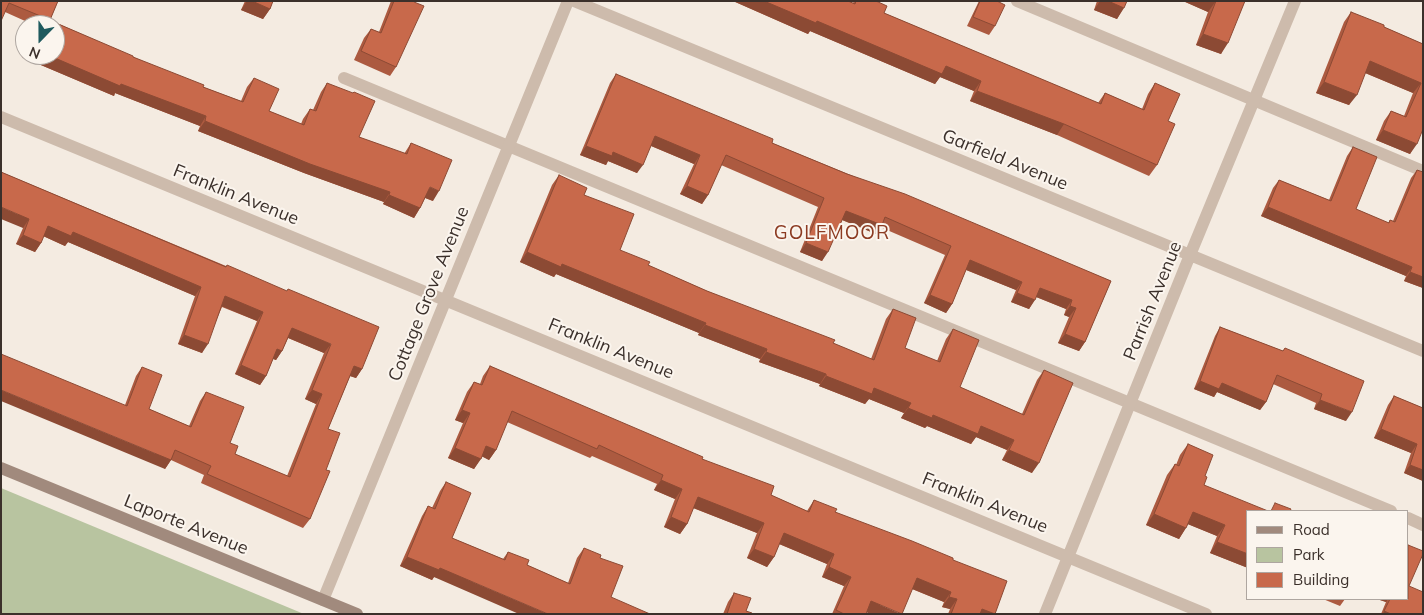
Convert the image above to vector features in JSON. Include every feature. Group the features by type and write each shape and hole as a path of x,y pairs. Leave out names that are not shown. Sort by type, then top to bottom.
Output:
{"street":[{"name":"Cottage Grove Avenue","path":"323,600 568,1"},
{"name":"Garfield Avenue","path":"574,1 1423,351"},
{"path":"1017,1 1423,171"},
{"name":"Parrish Avenue","path":"1045,614 1295,1"},
{"path":"344,78 1389,510"},
{"name":"Franklin Avenue","path":"1,117 1206,614"},
{"name":"Laporte Avenue","path":"1,468 357,614"},
{"path":"1409,518 1423,524"}],"green space":[{"path":"1,488 304,614 1,614"}],"building":[{"path":"1,1 58,1 52,15 38,15 9,3 1,21"},
{"path":"252,1 273,1 270,9"},
{"path":"394,1 414,1 424,6 396,67 361,51 371,29 381,33"},
{"path":"764,1 848,1 855,4 856,1 876,1 887,6 884,13 1101,104 1105,93 1144,110 1155,83 1180,94 1168,121 1175,124 1157,165 1064,124 977,91 981,81 946,66 942,74 817,21 816,23"},
{"path":"980,1 997,1 1005,5 995,26 973,17"},
{"path":"1108,1 1127,1 1124,8"},
{"path":"1216,1 1245,1 1228,43 1203,34"},
{"path":"1351,12 1384,25 1384,27 1423,44 1423,129 1417,144 1383,130 1391,111 1406,117 1421,83 1370,61 1357,95 1324,82"},
{"path":"65,27 133,57 204,85 203,87 243,102 254,78 279,89 269,111 304,125 310,109 316,111 327,83 354,92 375,101 359,137 407,154 411,143 452,160 439,191 430,187 420,208 389,195 390,192 310,164 205,121 206,116 121,84 120,86 65,62"},
{"path":"616,74 773,139 772,143 847,174 905,194 1111,281 1085,342 1065,334 1076,308 1070,306 1072,300 1040,288 1035,300 1017,293 1022,282 970,260 952,304 930,295 951,246 885,217 882,225 846,211 828,252 806,243 824,198 726,155 708,195 687,186 700,155 655,136 643,165 613,152 612,156 586,146"},
{"path":"1353,147 1377,157 1356,209 1389,223 1390,220 1395,222 1417,170 1423,172 1423,277 1410,272 1412,267 1268,207 1279,180 1331,201"},
{"path":"1,172 226,267 227,265 379,327 362,369 354,366 328,429 340,433 326,470 330,471 310,519 207,474 211,466 175,450 171,460 1,390 1,354 127,406 142,367 162,375 149,409 191,427 206,392 244,407 230,443 238,446 235,454 290,477 322,394 312,390 331,344 292,328 282,351 277,349 266,376 241,365 263,312 225,296 208,344 184,335 201,287 73,232 71,236 48,226 41,243 23,235 29,219 1,207"},
{"path":"559,175 587,188 584,195 634,214 620,250 650,262 648,265 707,291 835,340 833,343 874,360 893,309 916,318 905,348 940,362 953,329 979,340 960,387 1024,415 1044,370 1073,383 1039,463 1009,450 1014,440 981,426 978,434 933,415 932,418 908,408 911,403 874,388 872,394 826,376 826,374 766,352 767,349 705,325 706,323 562,264 561,267 527,252"},
{"path":"1220,327 1283,351 1285,348 1364,381 1352,412 1320,400 1322,394 1277,375 1266,402 1222,383 1219,389 1200,381"},
{"path":"490,366 703,457 702,459 774,486 771,495 809,512 814,500 837,509 835,512 912,541 953,558 953,560 1007,581 995,614 982,609 980,614 951,614 957,599 949,597 951,592 917,578 902,614 871,601 866,614 844,614 836,610 851,577 829,567 834,554 784,533 774,557 754,549 764,523 698,497 687,524 671,517 682,489 661,480 663,475 599,445 597,449 512,411 496,450 486,446 481,459 455,448 470,413 462,410 474,382 482,385"},
{"path":"1394,396 1423,408 1423,470 1410,465 1417,444 1381,429"},
{"path":"1188,444 1213,455 1205,476 1207,477 1204,485 1266,510 1246,510 1246,553 1217,542 1225,525 1193,512 1186,528 1154,514 1175,464 1179,466"},
{"path":"446,482 471,493 452,538 505,560 508,552 529,560 527,565 570,584 584,548 601,555 600,558 623,566 611,597 650,614 548,614 440,568 439,570 407,557 428,506 435,509"},
{"path":"1275,503 1291,509 1290,510 1272,510"},
{"path":"1409,545 1423,551 1409,586"},
{"path":"1409,586 1423,592 1423,614 1391,614 1384,611 1390,600 1409,600"},
{"path":"734,593 751,598 746,611 752,614 727,614"}],"district":[{"name":"GOLFMOOR","path":"832,233"}]}
